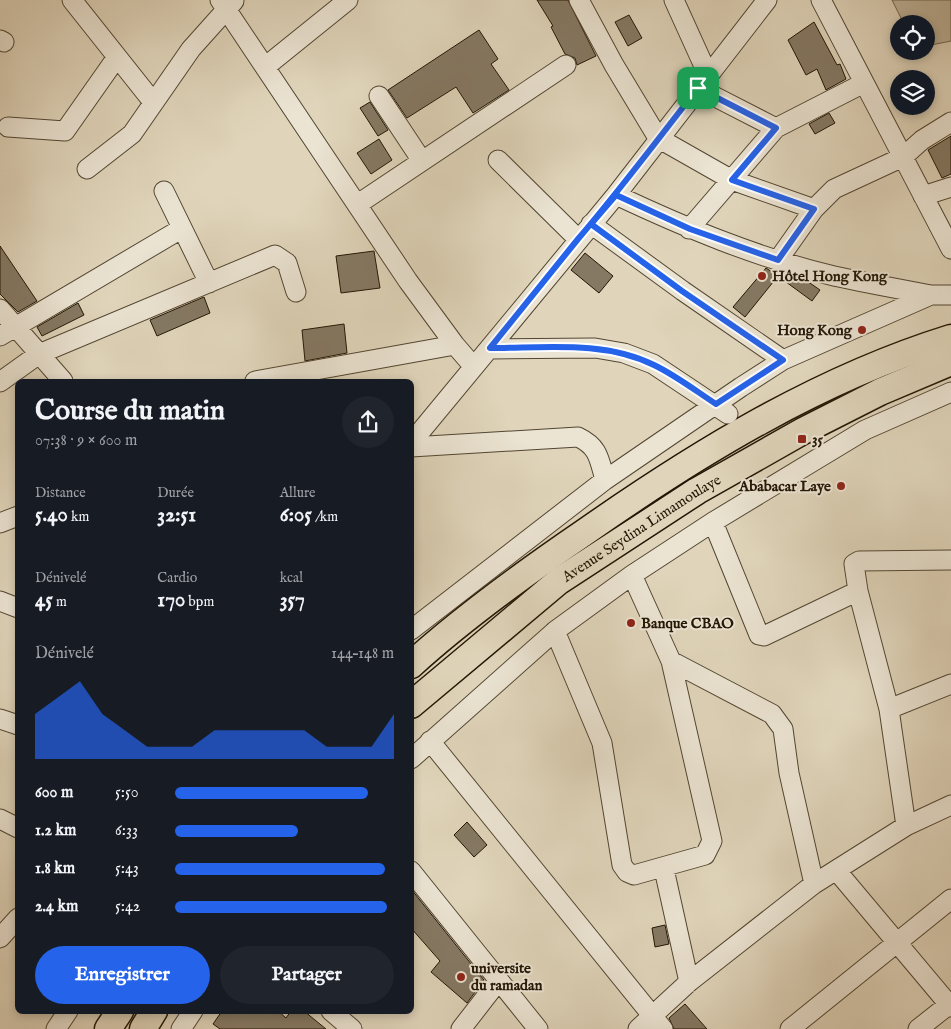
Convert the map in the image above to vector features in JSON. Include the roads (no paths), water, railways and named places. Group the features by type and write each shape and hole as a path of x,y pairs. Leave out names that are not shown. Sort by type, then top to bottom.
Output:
{"highway":[{"name":"Avenue Seydina Limamoulaye","path":"414,663 521,576 621,507 724,442 802,400 860,372 904,353 951,338"},
{"name":"Avenue Seydina Limamoulaye","path":"414,702 559,581 698,492 802,431 880,392 951,362"},
{"path":"108,1029 118,1014"},
{"path":"143,1029 152,1014"}],"street":[{"path":"72,0 153,102"},
{"path":"265,67 348,0"},
{"path":"579,0 614,65 658,138 732,180 814,209"},
{"path":"674,0 703,82 776,128"},
{"path":"414,441 616,195 658,138 767,0"},
{"path":"821,0 951,249"},
{"path":"87,169 125,141 191,49 227,3 265,67 408,281 455,345 474,366"},
{"path":"8,127 65,130 117,57"},
{"path":"358,204 566,65"},
{"path":"690,229 776,128 864,83"},
{"path":"379,96 422,161"},
{"path":"778,260 814,209 834,189 903,157 922,140 951,122"},
{"path":"498,160 578,239"},
{"path":"923,196 951,187"},
{"path":"164,191 209,283"},
{"path":"616,195 690,229 778,260 833,276 931,295 951,296"},
{"path":"591,224 682,291 783,360"},
{"path":"7,331 181,229"},
{"path":"0,382 39,354 275,255 287,263 296,292"},
{"path":"414,628 605,480 722,409 783,360 931,295"},
{"path":"0,310 7,331 39,354 61,379"},
{"path":"266,379 455,345"},
{"path":"490,348 595,348 624,354 653,364 722,409"},
{"path":"414,756 555,631 632,575 713,522 865,430 951,392"},
{"path":"414,445 578,437 591,443 596,450 605,480"},
{"path":"0,523 15,517"},
{"path":"713,522 759,635 764,636 858,591"},
{"path":"906,826 889,709 853,568 856,562 860,561 951,560"},
{"path":"555,631 602,743 622,865 627,872 634,875 705,856 712,841 671,661 632,575"},
{"path":"0,600 15,607"},
{"path":"671,661 772,714 783,729 789,773 814,884"},
{"path":"889,709 951,684"},
{"path":"0,719 15,724"},
{"path":"430,741 658,1022"},
{"path":"638,1029 658,1022 689,982 814,884 906,826 951,805"},
{"path":"0,819 15,826"},
{"path":"664,868 689,982"},
{"path":"836,870 950,1004 918,1029"},
{"path":"414,875 538,1029"},
{"path":"790,1029 951,898"},
{"path":"0,938 15,921"},
{"path":"461,1029 499,980"},
{"path":"56,1029 66,1014"},
{"path":"181,1029 191,1014"},
{"path":"334,1014 349,1028"}],"place":[{"name":"Hôtel Hong Kong","path":"762,276"},
{"name":"Hong Kong","path":"862,330"},
{"name":"35","path":"802,439"},
{"name":"Ababacar Laye","path":"841,486"},
{"name":"Banque CBAO","path":"631,623"},
{"name":"universite du ramadan","path":"461,977"}]}
